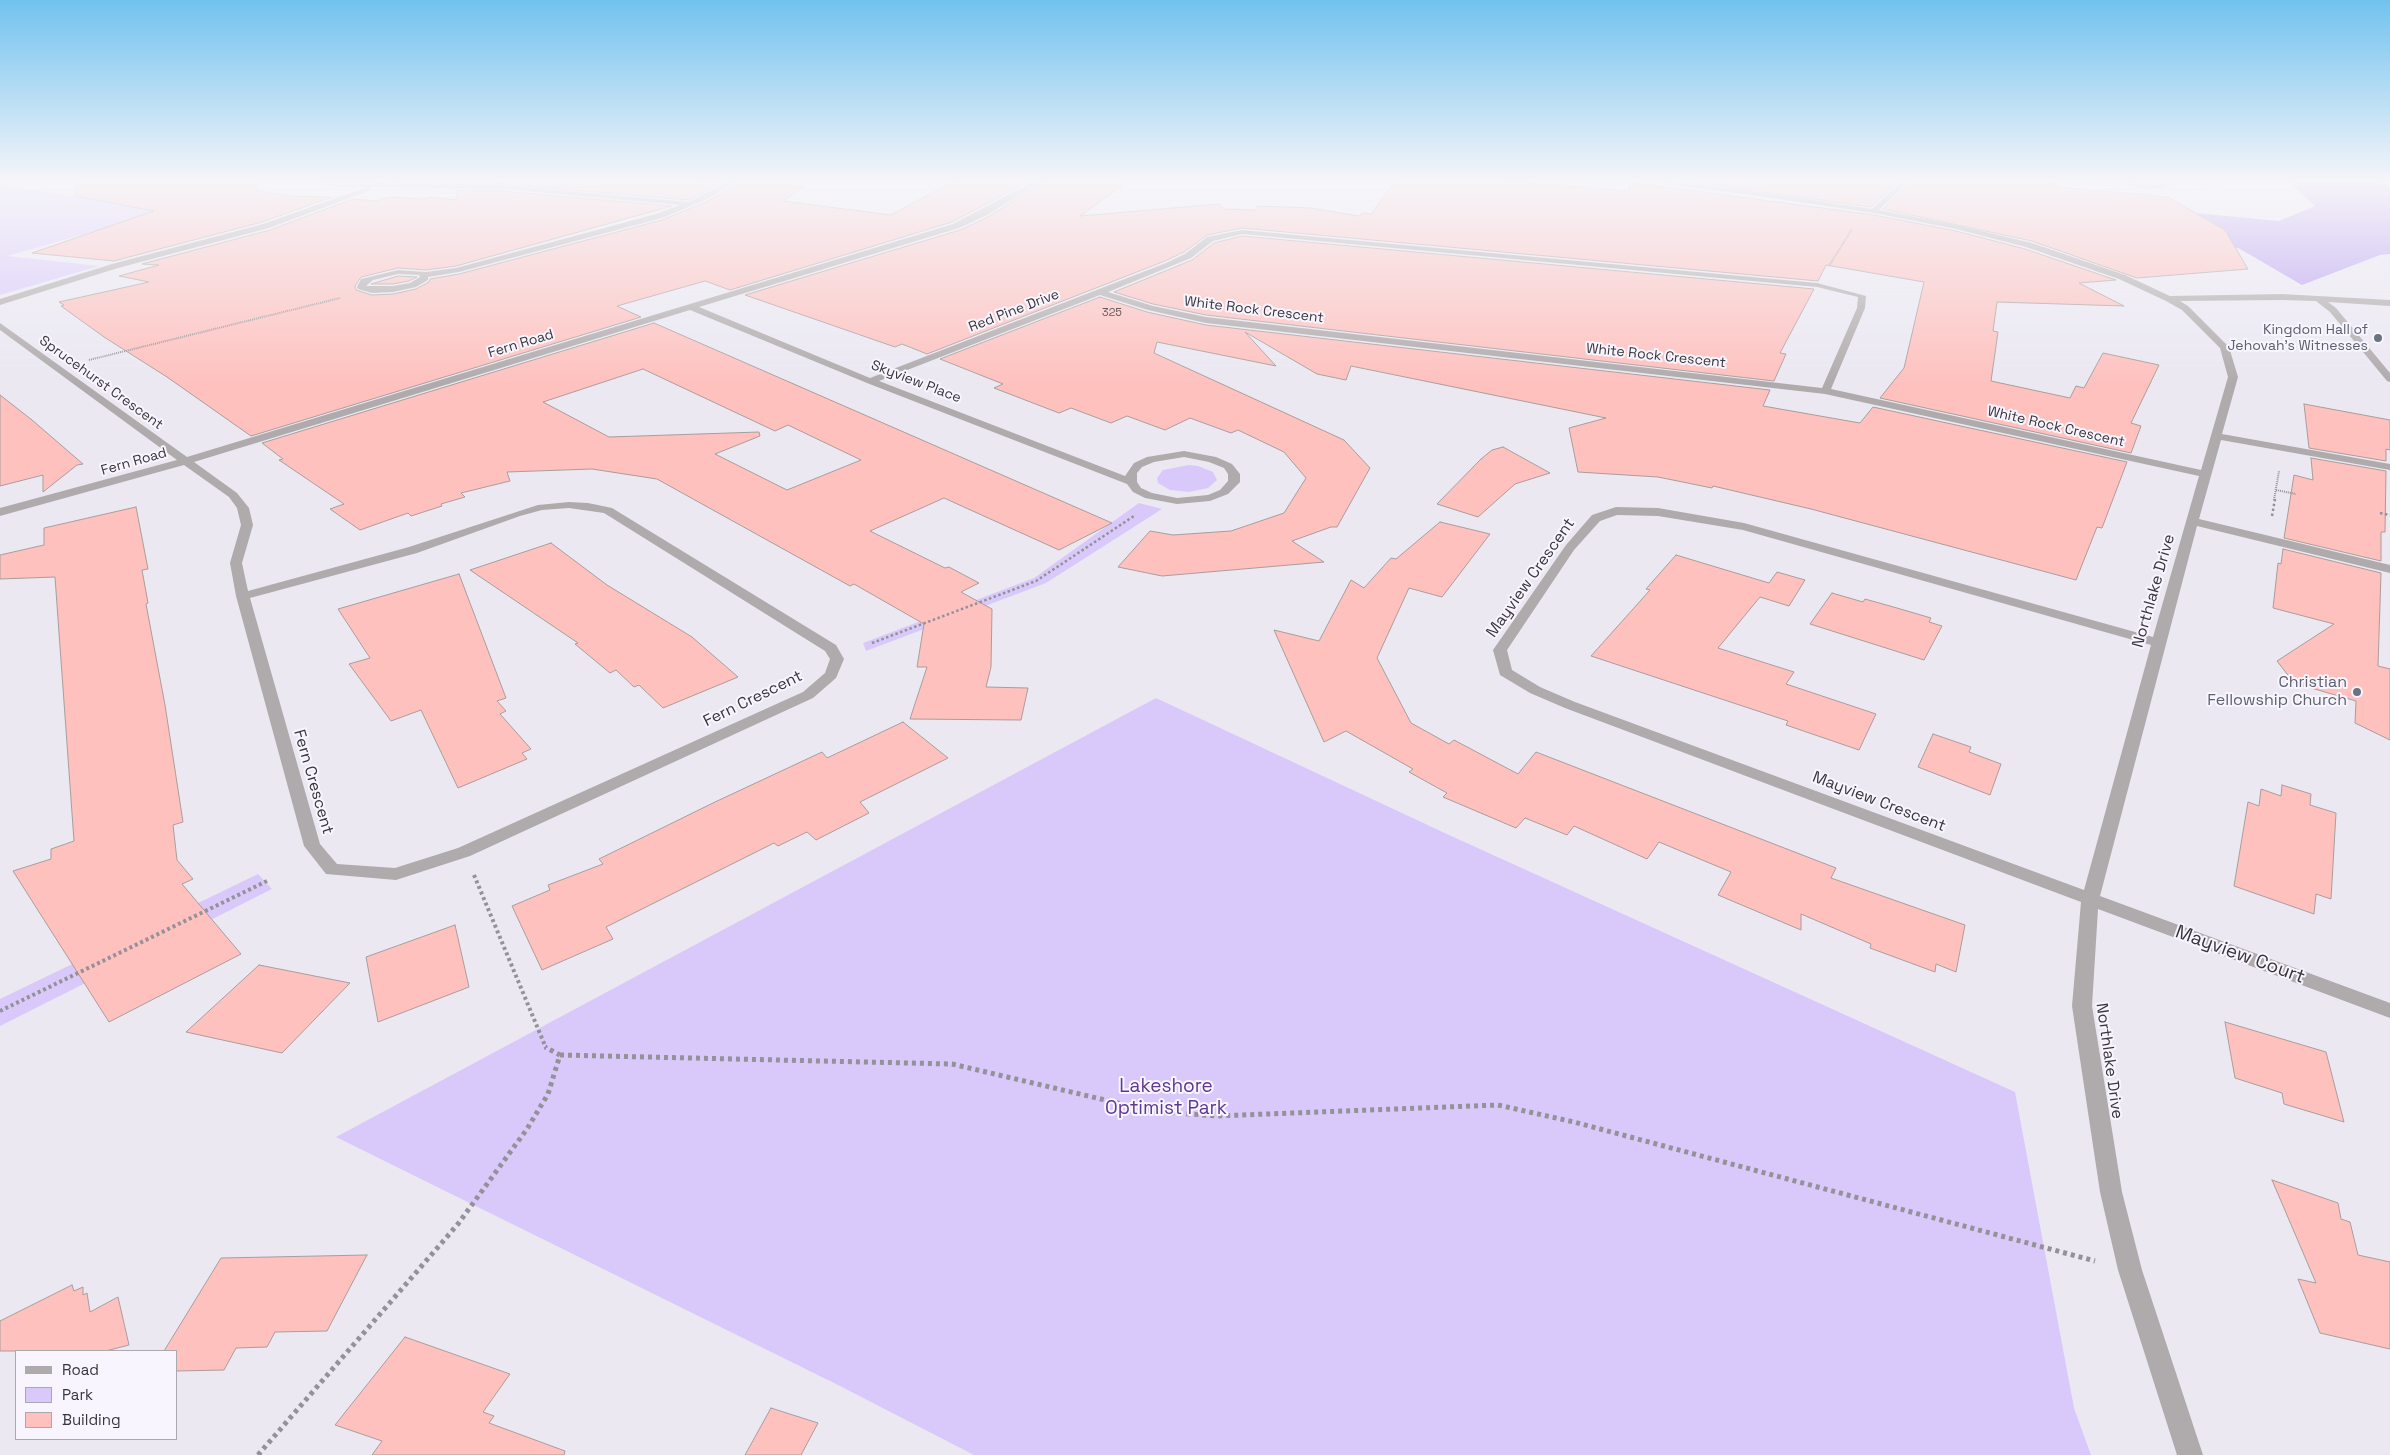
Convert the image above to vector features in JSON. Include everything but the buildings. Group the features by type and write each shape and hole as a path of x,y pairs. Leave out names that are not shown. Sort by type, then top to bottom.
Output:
{"street":[{"path":"0,302 115,266 183,248"},
{"path":"425,276 421,282 393,289 372,290 361,287 361,284 378,275 408,271 425,276 541,248"},
{"name":"Fern Road","path":"0,512 185,461 884,248"},
{"name":"Red Pine Drive","path":"870,381 1168,266 1188,256 1198,248"},
{"name":"Red Pine Drive","path":"1411,248 1817,286 1862,296 1861,308 1825,391"},
{"name":"Northlake Drive","path":"2041,248 2122,277 2185,308 2224,347 2233,376 2158,643 2090,900 2082,1006 2111,1192 2130,1270 2190,1455"},
{"name":"White Rock Crescent","path":"1100,292 1151,308 1206,320 1825,391 2205,474"},
{"path":"2169,299 2317,298 2390,304"},
{"path":"2317,298 2333,310 2386,369 2390,379"},
{"name":"Skyview Place","path":"691,307 870,381 1131,482 1137,490 1159,499 1177,501 1210,498 1224,492 1234,482 1234,474 1228,466 1212,459 1190,455 1167,455 1138,465 1131,473 1131,482"},
{"name":"Sprucehurst Crescent","path":"0,326 185,461"},
{"path":"2216,436 2390,467"},
{"name":"Fern Crescent","path":"185,461 233,495 243,508 247,525 236,563 243,596 312,846 332,870 396,874 464,852 808,695 831,675 837,660 831,648 608,510 588,506 542,507 516,514 413,550 243,596"},
{"name":"Mayview Crescent","path":"2090,900 1570,705 1536,690 1505,672 1500,650 1570,548 1596,518 1616,511 1658,512 1744,527 1820,546 2158,643"},
{"path":"2192,521 2390,569"},
{"name":"Mayview Court","path":"2090,900 2390,1011"}],"path":[{"path":"1817,286 1840,248"},
{"path":"57,368 372,290"},
{"path":"2271,522 2280,463"},
{"path":"2276,490 2296,494"},
{"path":"872,643 1036,581 1159,499"},
{"path":"2380,513 2390,515"},
{"path":"464,852 546,1048 560,1055 952,1064 1152,1111 1201,1115 1498,1105 1574,1122 2130,1270"},
{"path":"0,1011 267,881"},
{"path":"258,1455 458,1224 527,1128 548,1094 560,1055"}],"green space":[{"path":"0,248 36,248 7,256 99,266 0,295"},
{"path":"1189,465 1198,466 1213,472 1217,480 1208,488 1189,492 1170,490 1158,483 1157,478 1163,470"},
{"path":"1139,503 1162,509 1046,583 866,651 863,643 1034,578"},
{"name":"Lakeshore Optimist Park","path":"1156,698 1449,835 2015,1092 2074,1408 2091,1455 974,1455 838,1385 336,1137"},
{"path":"258,874 272,889 0,1026 0,999"}],"shaded area":[{"path":"2237,248 2390,248 2390,254 2380,255 2302,285"}],"place":[{"name":"Kingdom Hall of Jehovah's Witnesses","path":"2378,338"},
{"name":"Christian Fellowship Church","path":"2357,692"}]}
